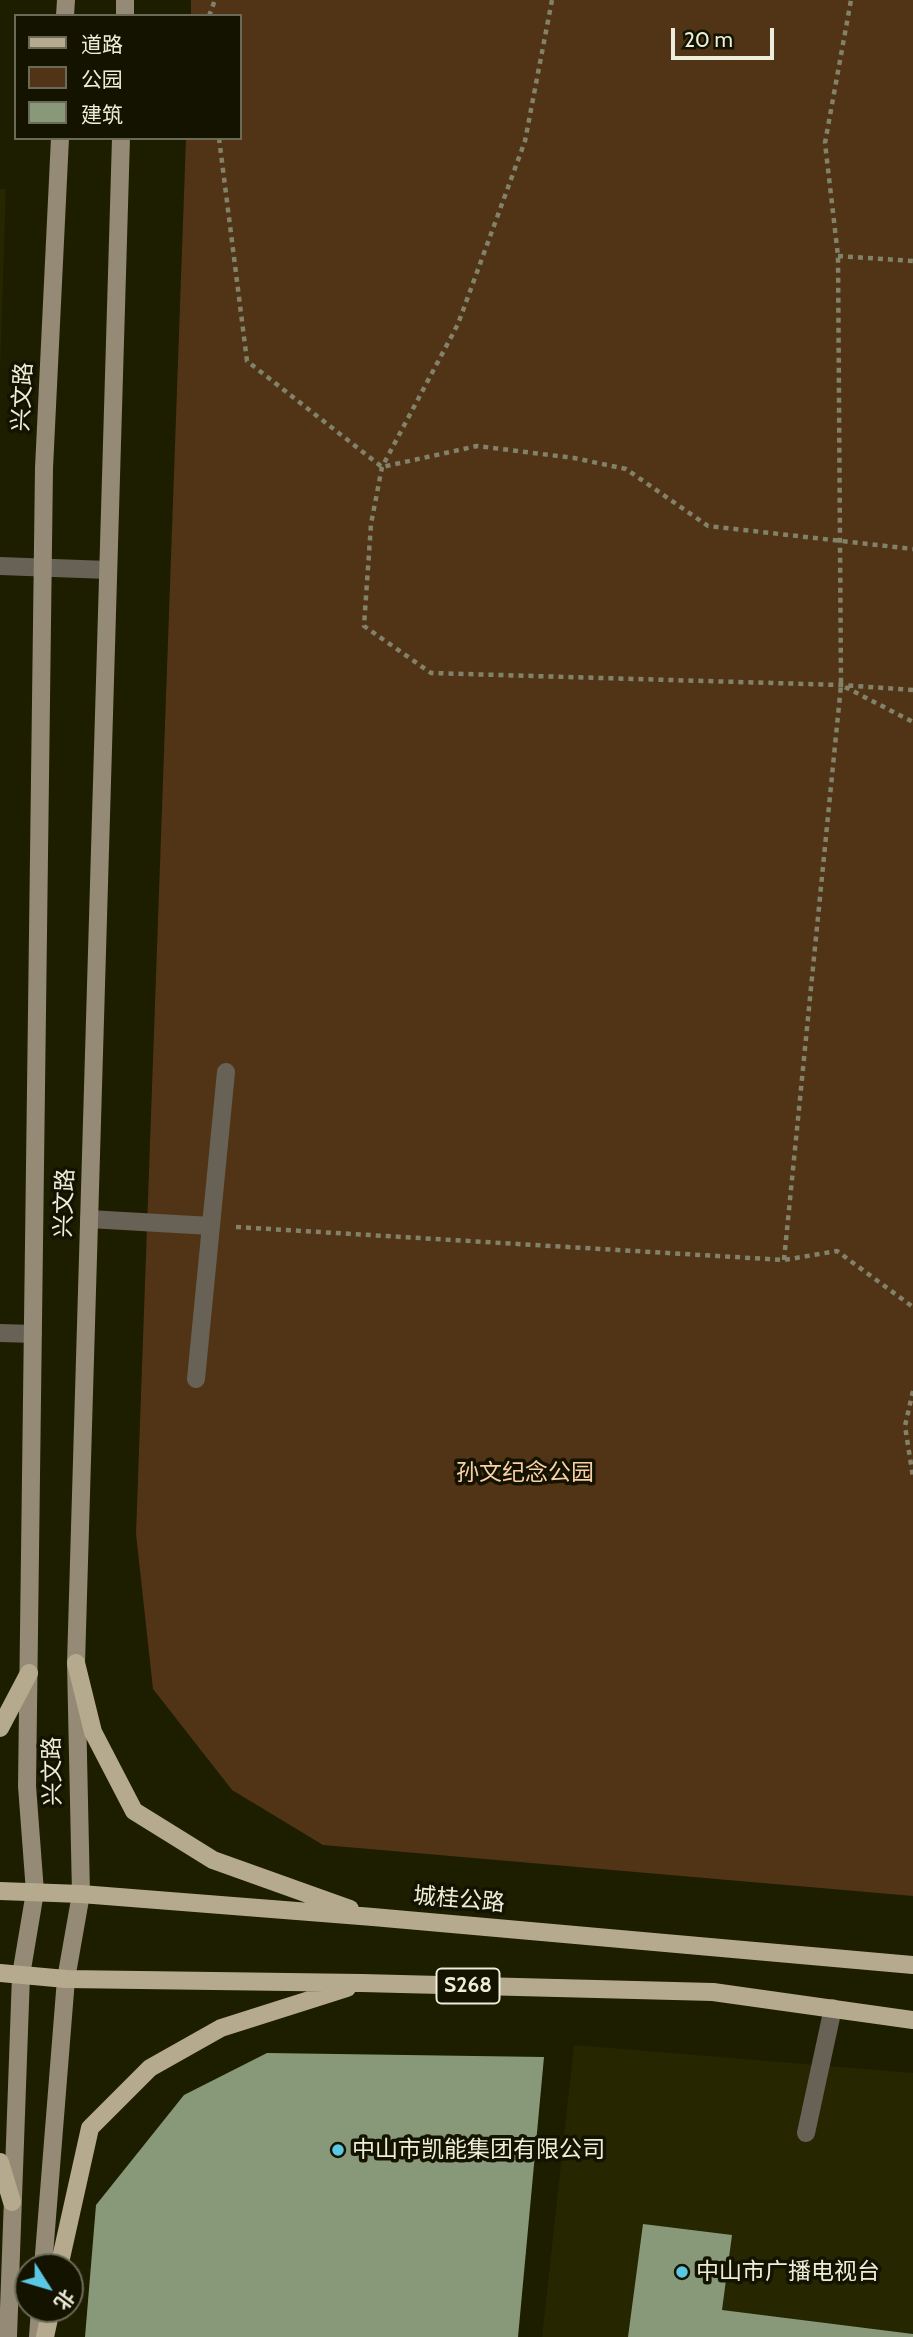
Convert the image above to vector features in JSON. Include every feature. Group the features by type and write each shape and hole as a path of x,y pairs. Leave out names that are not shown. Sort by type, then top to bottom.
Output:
{"main road":[{"name":"兴文路","path":"8,2337 21,1975 35,1892 27,1786 44,468 60,140"},
{"name":"兴文路","path":"44,2253 66,1979 81,1894 76,1663 121,140"},
{"path":"76,1663 93,1732 134,1811 213,1860 373,1917"},
{"path":"0,1728 29,1673"},
{"name":"城桂公路","path":"0,1891 81,1894 373,1917 913,1965"},
{"name":"S268","path":"0,1973 66,1979 713,1992 913,2020"},
{"path":"62,2253 90,2128 150,2068 220,2028 362,1983"},
{"path":"0,2162 12,2202"}],"street":[{"path":"0,566 108,570"},
{"path":"196,1379 226,1072"},
{"path":"89,1219 211,1226"},
{"path":"0,1334 33,1334"},
{"path":"806,2133 833,2008"}],"path":[{"path":"552,0 521,154 458,324 382,467 371,524 364,626 431,673 841,685 913,690"},
{"path":"784,1260 841,685 838,256 825,143 851,0"},
{"path":"219,140 247,361 382,467"},
{"path":"838,256 913,261"},
{"path":"382,467 477,446 574,458 626,469 708,526 913,549"},
{"path":"841,685 913,722"},
{"path":"211,1226 784,1260 837,1251 913,1307"},
{"path":"913,1391 905,1426 913,1477"}],"shaded area":[{"path":"0,189 6,189 0,373"},
{"path":"574,2045 913,2073 913,2337 542,2337"}],"green space":[{"name":"孙文纪念公园","path":"191,0 913,0 913,1896 323,1845 232,1790 153,1689 136,1534 186,140 242,140 242,14 191,14"}],"building":[{"name":"中山市凯能集团有限公司","path":"267,2053 544,2057 518,2337 85,2337 96,2205 184,2095"},
{"name":"中山市广播电视台","path":"643,2224 732,2235 722,2310 913,2334 913,2337 628,2337"}],"place":[{"name":"中山市凯能集团有限公司","path":"338,2150"},
{"name":"中山市广播电视台","path":"682,2272"}]}
